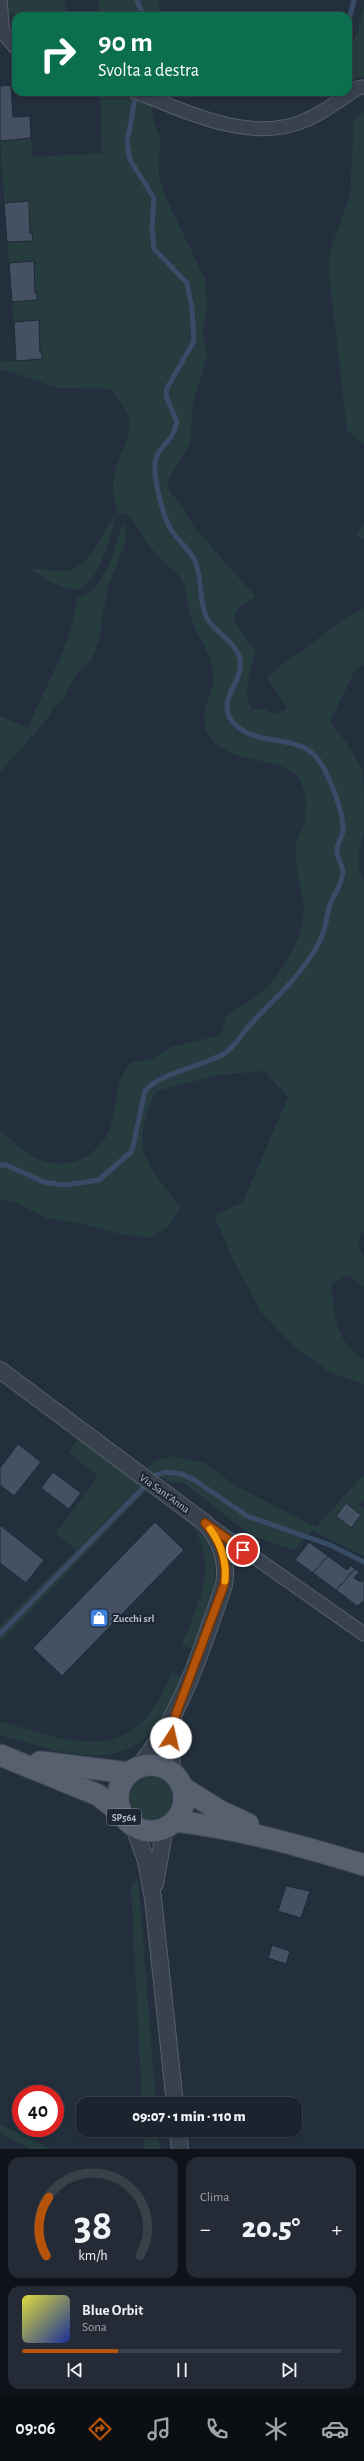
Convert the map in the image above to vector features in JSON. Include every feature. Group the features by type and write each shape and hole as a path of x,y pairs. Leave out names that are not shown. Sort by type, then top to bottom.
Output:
{"main road":[{"name":"SP564","path":"7,1757 134,1770 156,1765 220,1811 287,1842"},
{"name":"SP564","path":"7,1757 98,1795 144,1831 170,1824 217,1826 287,1842 364,1865"},
{"name":"SP564","path":"128,1820 118,1802 118,1792 122,1781 134,1770"},
{"path":"170,1824 184,1805 178,1780"}],"street":[{"path":"0,0 3,33 12,43"},
{"path":"352,92 358,88 364,87"},
{"path":"146,96 229,124 257,129 305,121 345,96"},
{"name":"Via Sant'Anna","path":"0,1370 205,1523 215,1536 222,1551 226,1568 224,1585 176,1714 171,1738 178,1780"},
{"path":"205,1523 362,1628"},
{"name":"Via Sant'Anna","path":"134,1770 155,1746 176,1714"},
{"path":"128,1820 146,1860 153,1898 175,2097"},
{"path":"153,1898 170,1824"},
{"path":"179,2137 180,2149"}],"green space":[{"path":"5,0 65,0 66,11 64,12 5,13"},
{"path":"99,0 158,0 161,12 99,12"},
{"path":"364,6 364,77 357,77 352,81 352,42 358,31"},
{"path":"100,96 132,96 152,103 153,119 160,137 159,175 165,196 205,279 207,307 203,332 207,356 193,402 190,443 167,482 170,492 183,507 194,527 256,597 239,607 233,620 255,650 246,694 252,710 265,709 276,715 287,708 267,677 336,625 364,608 364,665 355,670 330,722 349,746 363,773 364,832 358,862 360,874 364,879 364,1232 360,1235 359,1247 364,1258 364,1287 348,1275 331,1284 335,1316 342,1336 347,1345 364,1359 364,1384 329,1372 294,1346 261,1312 232,1257 214,1216 243,1202 288,1097 264,1071 219,1075 156,1091 143,1128 145,1154 150,1166 158,1178 181,1208 168,1227 150,1238 121,1234 86,1225 46,1218 14,1202 0,1200 0,1131 27,1153 51,1163 61,1164 71,1162 80,1160 89,1155 97,1148 108,1134 113,1120 120,1081 131,1062 152,1059 171,1047 221,1035 227,1016 256,997 283,968 297,941 304,914 295,855 298,836 306,814 306,799 300,780 296,775 287,769 275,764 236,755 225,750 215,743 207,732 204,716 212,687 212,666 208,654 192,621 181,578 156,554 126,513 117,515 113,480 129,431 127,412 110,389 58,388 0,369 0,362 16,361 0,141 31,138 33,157 102,153"},
{"path":"364,112 364,444 347,430 329,274 330,251 350,196 354,118"},
{"path":"117,515 101,563 95,575 87,584 78,589 63,588 29,569 64,571 78,566 92,554 111,522"},
{"path":"123,522 126,535 124,547 107,589 99,640 91,660 76,675 65,696 54,707 45,722 0,772 0,716 28,728 64,649 70,633 77,598 88,593 103,577 113,555"},
{"path":"364,524 364,539 356,534"},
{"path":"79,1436 148,1489 0,1643 0,1626 76,1550 56,1533 98,1476 69,1453"},
{"path":"171,1456 205,1463 236,1486 316,1527 364,1474 364,1500 359,1505 364,1510 364,1556 312,1531 294,1550 252,1536 184,1483 169,1482 147,1469 154,1461"},
{"path":"191,1523 204,1538 212,1553 215,1568 211,1599 192,1649 182,1645 200,1599 205,1570 204,1555 199,1539"},
{"path":"171,1673 182,1677 167,1711 151,1733 133,1746 113,1753 91,1755 69,1753 46,1748 0,1735 0,1721 54,1737 79,1741 101,1741 122,1736 140,1724 157,1703"},
{"path":"147,1777 155,1777 163,1780 169,1786 172,1798 169,1810 163,1816 155,1819 147,1819 139,1816 133,1810 130,1802 130,1794 133,1786 139,1780"},
{"path":"138,1878 155,2097 142,2097 131,1886"},
{"path":"0,2124 12,2130 12,2137 27,2137 51,2149 31,2149 0,2133"},
{"path":"143,2137 159,2137 160,2149 144,2149"}],"building":[{"path":"11,85 13,117 30,116 31,138 0,141 0,86"},
{"path":"29,201 30,233 32,233 33,241 7,242 4,203"},
{"path":"34,261 35,293 37,293 37,300 12,302 9,263"},
{"path":"39,320 40,352 42,352 42,359 16,361 14,322"},
{"path":"18,1444 41,1462 14,1496 0,1485 0,1468"},
{"path":"53,1472 81,1493 69,1509 41,1488"},
{"path":"346,1503 361,1515 351,1528 336,1516"},
{"path":"155,1522 184,1550 62,1676 33,1648"},
{"path":"0,1525 44,1560 26,1583 0,1563"},
{"path":"309,1542 328,1556 313,1573 295,1560"},
{"path":"328,1556 347,1570 351,1566 355,1569 336,1590 313,1573"},
{"path":"355,1569 359,1572 354,1578 361,1582 364,1579 364,1601 357,1606 336,1590"},
{"path":"286,1886 310,1891 301,1918 278,1911"},
{"path":"272,1945 290,1951 286,1964 268,1958"}],"waterway":[{"path":"137,0 142,12"},
{"path":"351,12 354,0"},
{"path":"0,1165 6,1165 44,1182 65,1185 99,1180 132,1151 145,1091 151,1085 170,1075 216,1058 229,1050 248,1027 301,970 321,939 330,903 340,883 343,872 337,851 337,846 343,831 341,812 333,788 317,758 311,752 302,747 260,737 240,729 232,721 228,713 227,705 238,676 240,660 235,649 208,620 203,606 199,575 195,561 172,531 161,503 156,483 156,459 160,450 172,435 177,422 166,396 167,388 194,341 192,309 187,283 154,249 152,228 154,198 130,160 127,143 135,96"},
{"path":"0,1634 156,1475 165,1472 182,1474 196,1481 247,1516 330,1545 364,1562"}],"slow traffic":[{"path":"210,1529 219,1543 225,1560 225,1581"}],"place":[{"name":"Zucchi srl","path":"99,1618"}],"route":[{"path":"171,1738 176,1714 224,1585 226,1568 225,1560 219,1543 205,1523 243,1550"}]}
